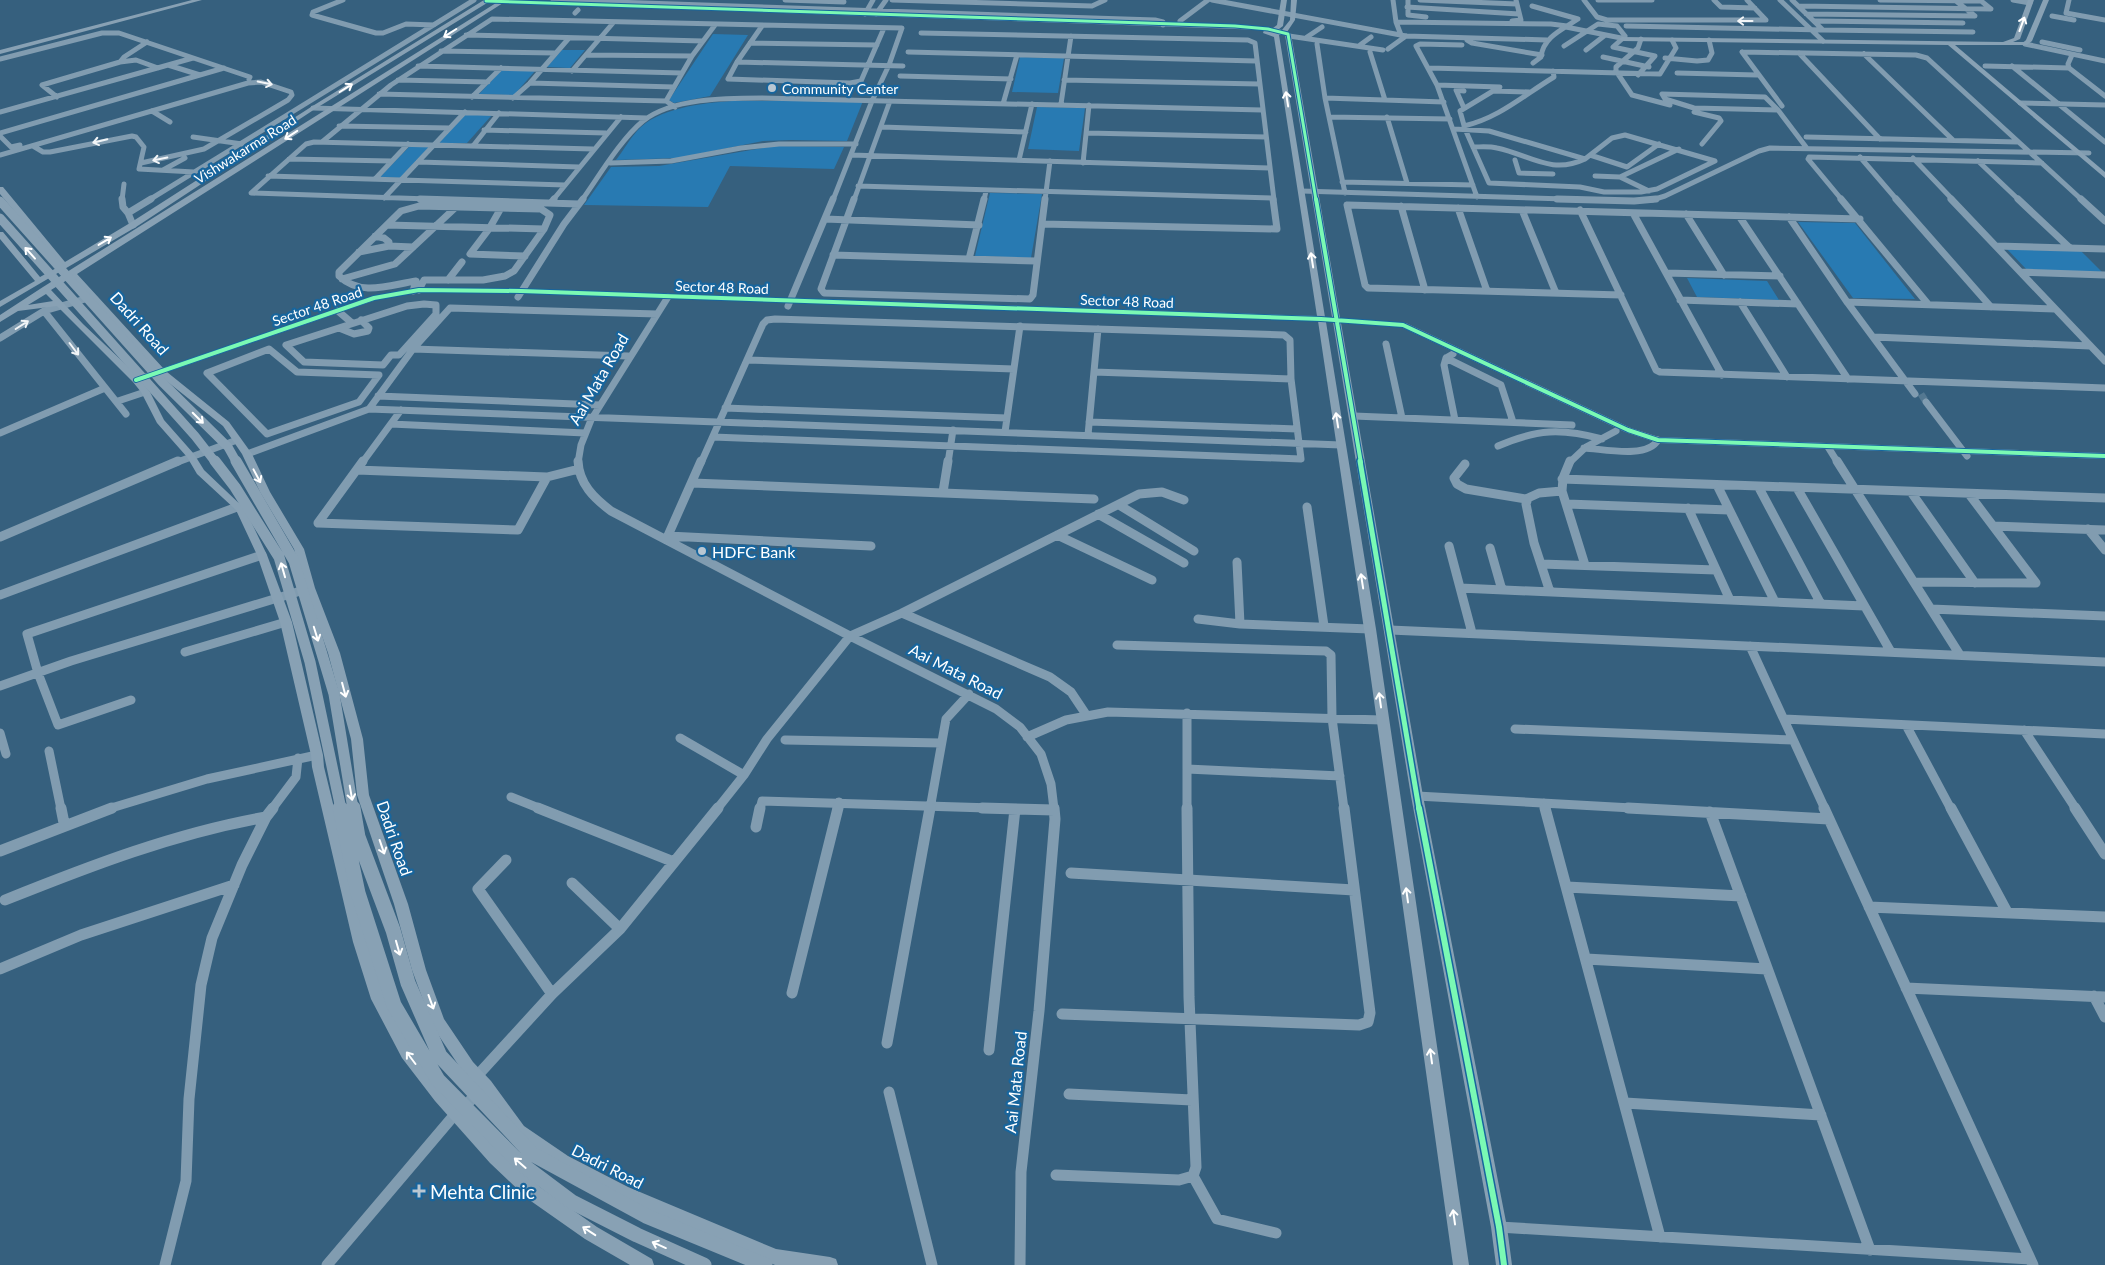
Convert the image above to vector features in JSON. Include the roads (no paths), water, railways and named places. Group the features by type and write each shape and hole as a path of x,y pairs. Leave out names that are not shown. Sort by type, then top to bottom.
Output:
{"street":[{"path":"0,50 187,0"},
{"path":"0,50 199,0"},
{"path":"343,0 316,11 312,15 376,33 383,33 406,24 434,25"},
{"path":"553,0 837,12"},
{"path":"786,0 844,1"},
{"path":"866,13 873,0"},
{"path":"876,13 886,0"},
{"path":"892,0 1075,6 1092,6 1104,0"},
{"path":"1180,21 1208,0"},
{"path":"1212,0 1403,36 1547,40"},
{"path":"1284,0 1277,36 1370,629 1461,1265"},
{"path":"489,3 576,12 1279,33 1290,27 1294,16 1294,0"},
{"path":"1393,0 1396,22 1403,36"},
{"path":"1408,0 1409,16 1521,20 1516,2 1420,0"},
{"path":"1584,0 1597,17 1601,19 1766,20 1747,0"},
{"path":"1598,0 1652,0"},
{"path":"1714,0 1721,7 1755,8"},
{"path":"1780,0 1822,40"},
{"path":"1792,0 1823,30"},
{"path":"1811,0 1845,30"},
{"path":"1831,0 1866,30"},
{"path":"1852,0 1888,31"},
{"path":"1872,0 1909,31"},
{"path":"1799,6 1991,9 1981,1 1880,0"},
{"path":"1892,0 1932,32"},
{"path":"1913,0 1953,32"},
{"path":"1626,26 1973,32 1934,0"},
{"path":"1953,42 2014,41 2017,39 2030,1 2013,0"},
{"path":"2025,44 2029,41 2046,0"},
{"path":"2069,0 2066,13 2105,20"},
{"path":"489,3 526,1 1087,20 1279,33 1307,38 1346,41 1385,49 1403,36"},
{"path":"831,19 844,1"},
{"path":"1443,1 1444,18"},
{"path":"1478,1 1480,20"},
{"path":"1806,14 1975,16 1956,1"},
{"path":"128,213 236,143 434,25 476,3"},
{"name":"Vishwakarma Road","path":"0,320 46,289 68,270 133,225 390,61 476,3 489,3"},
{"name":"Vishwakarma Road","path":"0,305 39,281 68,270 332,109 489,3"},
{"path":"1073,20 1075,6"},
{"path":"1087,20 1092,6"},
{"path":"1532,6 1578,19 1547,40 1542,48 1540,60 1534,63"},
{"path":"1407,7 1519,14"},
{"path":"2052,16 2105,25"},
{"path":"322,142 398,80 492,19 902,28 889,66 872,100 826,219 789,303"},
{"path":"1686,20 1693,28"},
{"path":"1814,21 1964,23"},
{"path":"1396,22 1550,24 1604,36 1641,39 1822,40"},
{"path":"572,71 613,23"},
{"path":"1564,46 1596,24 1610,24 1618,28 1623,38"},
{"path":"666,101 692,56 715,25"},
{"path":"762,26 737,62 728,80 857,82 862,80 884,28"},
{"path":"1307,38 1322,27"},
{"path":"0,59 102,33 119,33 250,78 0,150"},
{"path":"921,33 1248,40 1255,44 1277,229 1042,224"},
{"path":"1279,33 1316,192 1417,796 1499,1227 1504,1265"},
{"path":"465,35 703,41"},
{"path":"1060,104 1071,36"},
{"path":"1586,50 1604,36"},
{"path":"1360,45 1371,37"},
{"path":"1466,37 1472,43 1542,55"},
{"path":"513,98 530,83 569,38"},
{"path":"1709,40 1712,53 1708,60 1697,61 1655,56 1613,47 1623,38 1953,42 2025,44 2072,55 2105,60"},
{"path":"1641,39 1634,52 1616,69 1617,74 1629,92 1636,97 1719,118 1721,121 1702,144"},
{"path":"1429,68 1638,75 1660,74 1661,69 1676,46 1672,40"},
{"path":"120,62 124,57 146,42"},
{"path":"1953,42 1986,66 2105,166"},
{"path":"1953,42 2105,176"},
{"path":"2042,42 2105,55"},
{"path":"750,43 876,45"},
{"path":"1317,44 1325,98 1345,193"},
{"path":"1462,44 1417,44 1444,102 1478,197"},
{"path":"442,51 555,53"},
{"path":"908,52 1256,61"},
{"path":"1370,52 1385,100"},
{"path":"1815,147 1742,52 1916,55 1927,58 2105,221"},
{"path":"1799,53 1880,138"},
{"path":"1864,54 1953,140"},
{"path":"586,55 692,56"},
{"path":"1003,104 1017,55"},
{"path":"2069,68 2068,64 2072,55"},
{"path":"1638,75 1655,56"},
{"path":"1603,57 1661,69"},
{"path":"0,112 193,58"},
{"path":"376,59 390,61"},
{"path":"57,97 42,85 120,62 136,60 158,68"},
{"path":"737,62 903,66"},
{"path":"168,65 200,75"},
{"path":"418,66 682,73"},
{"path":"1986,66 2069,68 2105,96"},
{"path":"2012,66 2105,142"},
{"path":"11,147 0,134 224,68"},
{"path":"472,97 500,68"},
{"path":"1465,127 1481,122 1512,106 1535,87 1554,77 1553,71"},
{"path":"1677,73 1758,75"},
{"path":"900,76 1011,79"},
{"path":"398,80 488,82"},
{"path":"1064,80 1259,84"},
{"path":"0,156 256,82 265,83 291,92 292,95 288,100 204,149 141,163"},
{"path":"530,83 674,87"},
{"path":"1437,86 1535,87"},
{"path":"1464,108 1456,90 1529,92"},
{"path":"1474,150 1494,148 1542,163 1564,165 1580,162 1617,136 1625,135 1680,149 1715,161 1649,191 1604,192 1569,186 1490,183 1474,150 1460,111 1493,91"},
{"path":"379,94 666,101 675,107"},
{"path":"1778,110 1694,108 1665,99 1662,94 1766,97 1778,110 1806,147"},
{"path":"482,112 496,98"},
{"path":"519,294 579,204 633,130 647,118 675,107 704,101 744,98 1262,110"},
{"path":"1325,98 1444,102"},
{"path":"890,101 821,289 824,293 1032,298 1050,161"},
{"path":"2020,103 2105,105"},
{"path":"1019,160 1032,104"},
{"path":"1083,163 1090,105"},
{"path":"314,108 647,118"},
{"path":"152,112 170,122"},
{"path":"384,198 465,112"},
{"path":"473,146 499,113"},
{"path":"551,203 606,133 621,117"},
{"path":"1329,117 1450,119"},
{"path":"1388,117 1406,183"},
{"path":"340,126 450,128"},
{"path":"882,127 1026,132"},
{"path":"1453,127 1489,131 1627,167 1659,144"},
{"path":"484,130 606,133"},
{"path":"2093,132 2105,132"},
{"path":"1086,133 1266,137"},
{"path":"33,146 43,152 50,152 132,136 136,137 144,147 139,167 141,170 194,172"},
{"path":"193,136 256,146"},
{"path":"1806,137 2018,142"},
{"path":"1813,137 1822,147"},
{"path":"579,204 251,193 306,144 322,142 593,149"},
{"path":"375,179 408,144"},
{"path":"610,162 671,161 741,148 779,144 856,144"},
{"path":"1301,192 1575,200 1652,200 1666,196 1759,151 1770,148 1822,147 2090,153"},
{"path":"1620,177 1680,149"},
{"path":"1906,149 2105,361"},
{"path":"1474,150 1494,153 1515,160 1522,157"},
{"path":"851,155 1270,168"},
{"path":"1928,304 1860,219 1808,159 1809,157 2042,162"},
{"path":"1860,157 1991,307"},
{"path":"163,170 185,158"},
{"path":"289,159 391,161"},
{"path":"1515,160 1519,173 1553,174"},
{"path":"1978,160 2070,248"},
{"path":"418,162 579,167"},
{"path":"268,176 565,185"},
{"path":"1595,176 1620,177 1649,191"},
{"path":"1342,182 1473,185"},
{"path":"124,184 121,204 122,208 128,213 133,225"},
{"path":"858,186 1046,193 1273,198"},
{"path":"1569,186 1656,370 1665,373 2105,388"},
{"path":"1580,187 1585,200"},
{"name":"Dadri Road","path":"0,188 68,270 163,374 226,424 247,454 266,492 300,549 310,588 334,653 357,739 363,795 402,904 419,970 438,1022 468,1067 486,1086 518,1130 562,1161 622,1193 776,1257 830,1265"},
{"path":"969,259 986,191"},
{"path":"0,201 162,382 228,447 294,561 334,694 358,837 393,930 408,983 440,1056 532,1154 646,1216 765,1265"},
{"path":"1621,295 1374,289 1365,285 1347,205 1522,210 1579,209 1633,213 1860,219"},
{"path":"1401,206 1425,290"},
{"path":"342,280 389,267 400,260 456,207"},
{"path":"407,208 541,209 550,215 544,229 514,271 501,278 424,280 416,291 416,281 362,289 352,286 338,276 339,272 375,236 407,208"},
{"path":"501,208 489,229 470,254 525,256"},
{"path":"1458,208 1486,291"},
{"path":"1522,210 1556,293"},
{"path":"1633,213 1722,375"},
{"path":"1686,214 1724,274"},
{"path":"1739,216 1848,379"},
{"path":"1788,217 1847,302 1962,453"},
{"path":"0,218 195,436 235,487 280,558 310,662 358,893 394,1005 438,1080 520,1164 572,1202 637,1235 704,1265"},
{"path":"826,219 979,225"},
{"path":"387,225 544,229"},
{"path":"0,234 39,281"},
{"path":"375,236 390,242 389,246"},
{"path":"359,252 389,246 413,247"},
{"path":"1996,246 2105,249"},
{"path":"833,255 1036,261"},
{"path":"448,280 462,262"},
{"path":"2021,272 2105,274"},
{"path":"1666,273 1780,276"},
{"path":"2096,274 2105,283"},
{"path":"46,289 80,326 140,385 160,421 191,456 200,472 237,507 262,555 286,622 360,942 378,999 407,1053 440,1096 496,1158 534,1193 591,1233 646,1265"},
{"name":"Sector 48 Road","path":"163,374 231,355 374,298 416,291 1338,322"},
{"name":"Sector 48 Road","path":"140,385 163,374 340,313 387,300 406,297 519,294"},
{"path":"15,310 60,305 94,297"},
{"name":"Aai Mata Road","path":"666,299 628,356 584,433 579,456 579,469 582,482 592,496 611,511 667,538 850,636 996,709 1020,727 1041,754 1051,784 1055,819 1039,1011 1021,1172 1020,1265"},
{"path":"1680,300 1798,304"},
{"path":"1740,302 1787,377"},
{"path":"1847,302 2055,308"},
{"path":"416,304 430,304 437,308 436,314 399,355 391,355 383,365 304,362 286,345 352,323 416,304"},
{"path":"0,338 44,311 60,305"},
{"path":"369,408 414,349 450,308 657,314"},
{"path":"44,311 105,388 118,401 126,414"},
{"path":"340,313 352,323"},
{"path":"80,326 111,316"},
{"path":"339,328 354,334 368,331 369,328 361,320"},
{"path":"713,437 1301,459 1291,379 1290,340 1284,335 767,320 763,324 667,538 871,546"},
{"path":"1338,322 1382,326 1400,330 1501,385 1513,422"},
{"path":"1338,322 1403,325 1657,442"},
{"path":"1005,432 1020,326"},
{"path":"1088,435 1098,329"},
{"path":"1874,337 2090,346"},
{"path":"1386,344 1402,418"},
{"path":"414,349 628,356"},
{"path":"269,350 297,372 379,375 359,402 267,434 207,373 239,361 269,350"},
{"path":"231,355 239,361"},
{"path":"1449,356 1444,365 1455,420"},
{"path":"1449,356 1616,431 1657,442 1830,449 2105,456"},
{"path":"747,360 1014,369"},
{"path":"1094,372 1291,379"},
{"path":"118,401 140,385"},
{"path":"0,432 105,388"},
{"path":"378,396 600,405"},
{"path":"247,454 369,408 1341,445"},
{"path":"726,408 1007,418"},
{"path":"401,410 318,523 518,530 547,477"},
{"path":"1354,416 1572,425"},
{"path":"1089,422 1297,429"},
{"path":"390,424 584,433"},
{"path":"943,492 953,430"},
{"path":"1498,446 1536,431 1568,431 1602,439"},
{"path":"1585,565 1562,491 1562,479 1566,465 1574,455 1616,431"},
{"path":"0,537 191,456 237,440"},
{"path":"1584,448 1638,452 1646,450 1657,442"},
{"path":"1830,449 1960,655"},
{"path":"1962,453 2105,461"},
{"path":"1465,464 1457,470 1454,481 1458,486 1466,489 1526,499 1531,496 1562,491"},
{"path":"357,470 547,477 579,469"},
{"path":"1562,479 2105,498"},
{"path":"692,484 1094,499"},
{"path":"1717,485 1775,602"},
{"path":"1758,486 1821,604"},
{"path":"1797,488 1891,652"},
{"path":"477,1076 552,994 620,929 744,775 767,739 850,636 902,613 1098,514 1150,491 1160,491 1184,500"},
{"path":"1911,492 1975,583"},
{"path":"1914,582 2036,583 1969,494"},
{"path":"1526,499 1527,519 1550,592"},
{"path":"1119,504 1194,550"},
{"path":"1567,504 1729,510"},
{"path":"0,595 237,507"},
{"path":"1307,507 1324,626"},
{"path":"1688,508 1730,600"},
{"path":"1098,514 1184,563"},
{"path":"1993,526 2105,530"},
{"path":"2088,530 2105,550"},
{"path":"1056,535 1152,580"},
{"path":"1449,546 1472,634"},
{"path":"1490,548 1502,590"},
{"path":"131,700 58,725 38,673 27,634 262,555"},
{"path":"1238,562 1240,624"},
{"path":"1541,564 1716,570"},
{"path":"0,686 310,588"},
{"path":"1460,588 1864,606"},
{"path":"1931,609 2105,616"},
{"path":"902,613 1050,677 1066,686 1076,695 1085,713"},
{"path":"1198,619 1240,624 1370,629"},
{"path":"185,652 286,622"},
{"path":"1390,630 2105,662"},
{"path":"1062,1014 1359,1025 1368,1022 1370,1013 1332,718 1331,655 1326,651 1117,645"},
{"path":"1499,1227 2032,1262 1750,646"},
{"path":"887,1043 946,719 969,694"},
{"path":"1027,737 1064,718 1085,713 1187,713 1382,720"},
{"path":"1056,1174 1179,1180 1192,1176 1196,1167 1188,1018 1186,879 1187,713"},
{"path":"1784,719 2105,734"},
{"path":"1906,725 2007,912"},
{"path":"1515,728 1793,740"},
{"path":"2024,730 2105,854"},
{"path":"0,733 6,754"},
{"path":"680,738 744,775"},
{"path":"785,740 941,743"},
{"path":"49,751 64,823"},
{"path":"0,851 64,823 126,801 197,782 317,755"},
{"path":"165,1265 186,1181 189,1099 201,986 212,938 234,885 266,817 296,777 298,758"},
{"path":"320,774 360,761"},
{"path":"1187,769 1340,776"},
{"path":"1417,796 1829,819"},
{"path":"511,797 674,862"},
{"path":"756,827 762,801 1054,810"},
{"path":"792,993 839,802"},
{"path":"1544,803 1660,1237"},
{"path":"989,1050 1015,809"},
{"path":"1710,812 1870,1250"},
{"path":"5,900 73,873 149,847 214,827 266,817"},
{"path":"506,860 478,889 552,994"},
{"path":"1071,873 1354,890"},
{"path":"572,884 620,929"},
{"path":"0,969 81,935 234,885"},
{"path":"1567,887 1741,896"},
{"path":"1869,906 2105,917"},
{"path":"1586,959 1767,969"},
{"path":"1906,988 2099,997 2105,1016"},
{"path":"327,1265 456,1113 486,1086"},
{"path":"889,1092 932,1265"},
{"path":"1069,1094 1192,1100"},
{"path":"1624,1103 1821,1115"},
{"path":"1192,1176 1217,1219 1276,1233"}],"tunnel":[{"path":"1921,394 1926,402"}],"place":[{"name":"Community Center","path":"772,88"},
{"name":"HDFC Bank","path":"702,551"},
{"name":"Mehta Clinic","path":"419,1191"}]}
